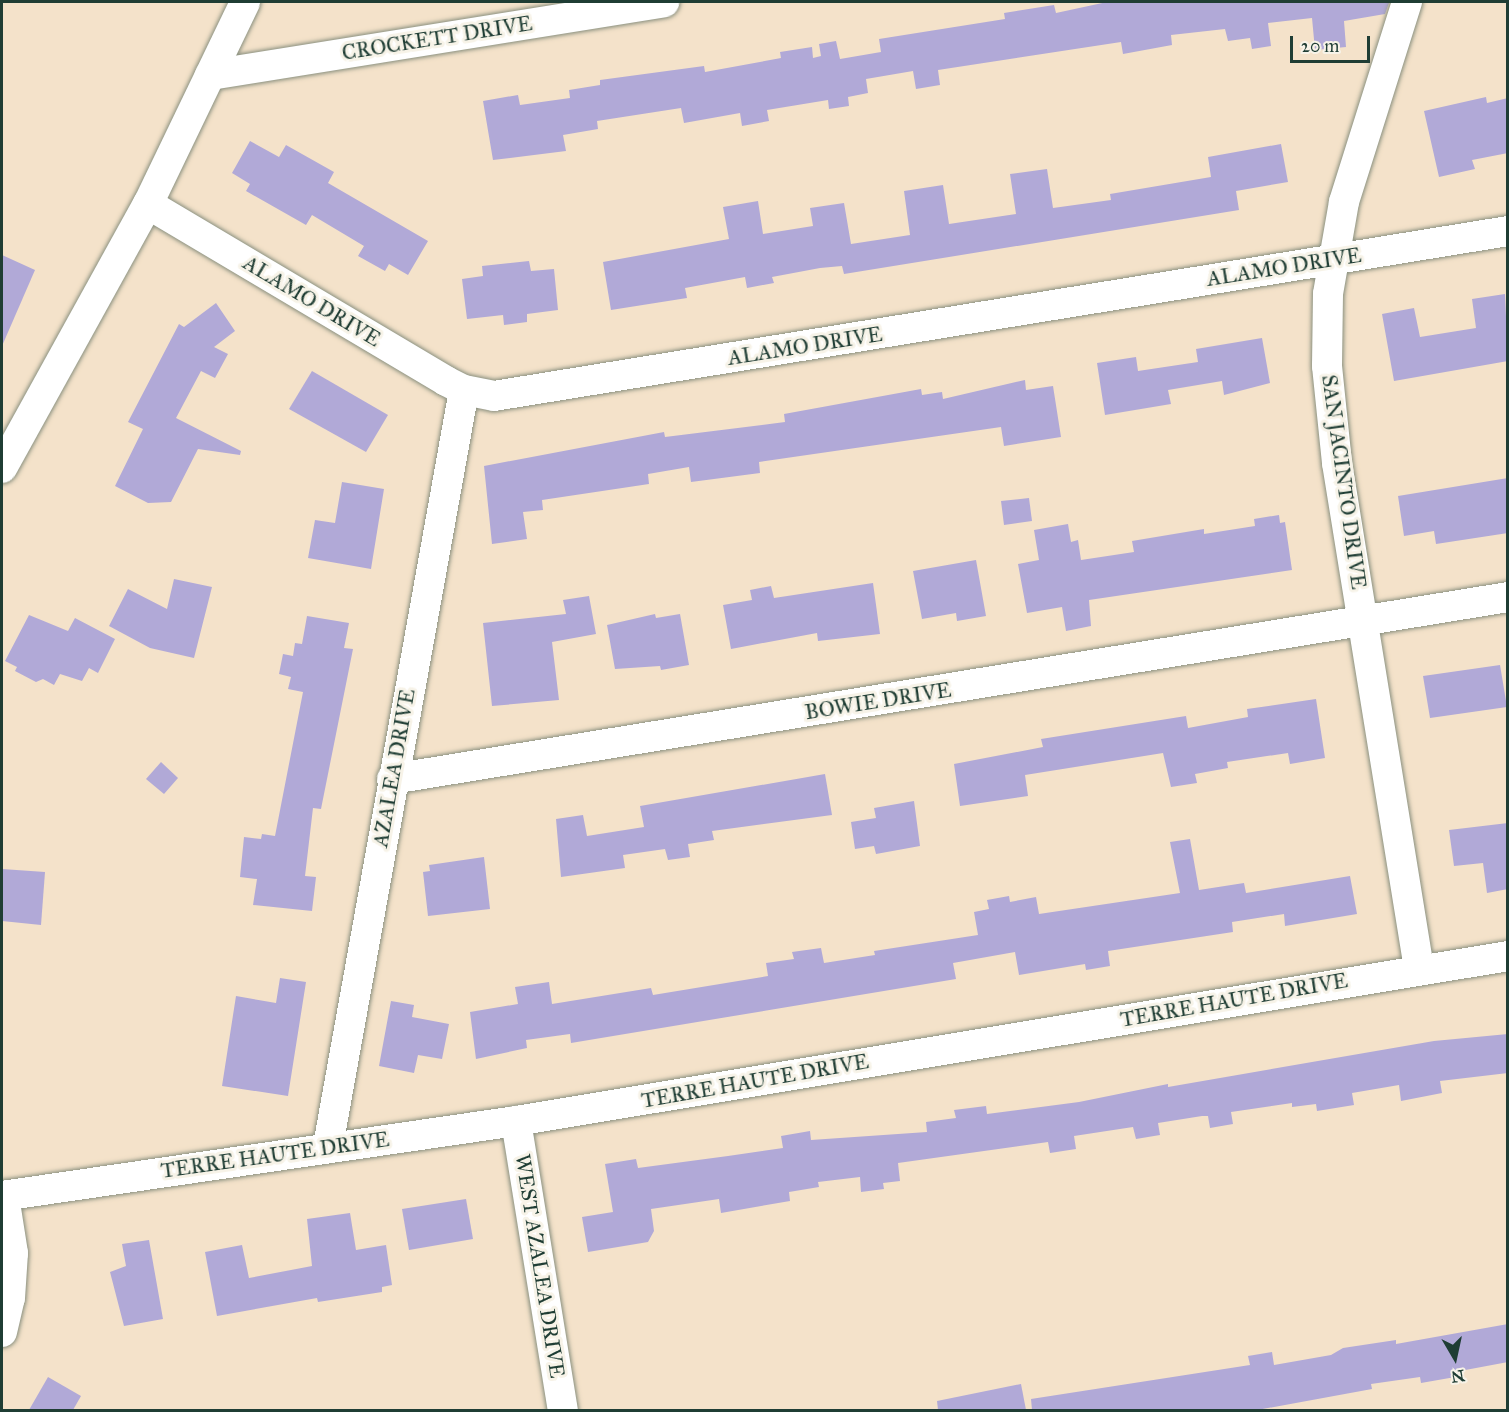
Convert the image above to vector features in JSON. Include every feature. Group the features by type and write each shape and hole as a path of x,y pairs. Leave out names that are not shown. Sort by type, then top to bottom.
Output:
{"street":[{"path":"2,468 148,204 245,2"},
{"name":"CROCKETT DRIVE","path":"210,75 664,2"},
{"name":"SAN JACINTO DRIVE","path":"1407,2 1350,175 1333,258 1326,330 1329,402 1419,969"},
{"name":"ALAMO DRIVE","path":"148,204 464,390 510,395 1508,231"},
{"name":"AZALEA DRIVE","path":"328,1146 392,779 464,390"},
{"name":"BOWIE DRIVE","path":"392,779 1508,597"},
{"name":"TERRE HAUTE DRIVE","path":"3,1196 328,1146 516,1121 1508,956"},
{"name":"WEST AZALEA DRIVE","path":"516,1121 563,1410"},
{"path":"2,1332 10,1298 13,1253 3,1196"}],"building":[{"path":"1107,2 1389,3 1385,14 1344,21 1346,47 1315,50 1312,18 1268,23 1271,46 1252,49 1250,38 1228,41 1225,29 1171,35 1172,45 1123,54 1121,42 938,70 940,85 916,89 913,71 866,79 868,93 848,97 849,106 829,109 828,100 767,110 769,121 742,126 740,113 684,123 681,108 597,121 598,129 563,135 566,151 493,160 483,101 518,95 520,105 570,98 569,90 600,85 600,80 704,66 705,72 781,58 780,52 812,47 813,58 821,56 819,44 836,41 840,59 881,52 879,39 1005,19 1004,13 1054,5 1056,13"},
{"path":"1486,97 1487,103 1508,98 1508,153 1472,160 1475,169 1439,177 1424,111"},
{"path":"250,141 279,157 286,145 334,172 328,183 428,241 408,275 389,264 385,271 358,256 364,246 312,215 306,225 246,191 250,184 232,173"},
{"path":"1281,144 1288,182 1236,191 1239,210 844,274 842,266 820,268 772,277 774,283 747,288 745,277 685,288 687,298 611,310 603,262 729,239 723,207 758,201 763,234 813,226 810,208 844,203 851,244 910,235 904,191 943,185 949,224 1016,214 1010,174 1047,169 1053,208 1111,200 1110,194 1211,177 1208,157"},
{"path":"2,255 35,270 2,346"},
{"path":"529,261 531,271 554,269 558,310 527,314 527,322 504,325 503,315 467,319 462,279 483,276 482,266"},
{"path":"1505,294 1508,361 1394,381 1382,314 1414,308 1420,337 1476,328 1472,299"},
{"path":"216,303 235,331 214,347 228,354 215,378 201,371 176,418 241,451 240,455 198,449 171,502 148,503 115,486 143,429 128,422 179,324 184,327"},
{"path":"1262,338 1270,383 1224,395 1222,381 1168,390 1171,404 1105,415 1097,363 1136,357 1138,371 1198,362 1196,349"},
{"path":"312,371 388,415 366,452 289,409"},
{"path":"1025,380 1026,390 1053,386 1061,437 1004,446 1001,427 759,462 760,473 691,482 689,467 648,474 649,484 542,500 543,510 523,512 527,539 492,544 484,466 664,432 665,437 785,422 784,414 921,389 922,395 942,392 943,399"},
{"path":"1508,478 1508,533 1436,544 1434,531 1404,536 1398,496"},
{"path":"342,482 384,489 371,569 308,558 315,520 335,523"},
{"path":"1029,498 1032,521 1004,525 1001,501"},
{"path":"1279,515 1280,523 1285,522 1292,570 1089,600 1091,626 1066,631 1062,607 1027,613 1018,564 1039,560 1034,530 1068,524 1071,542 1078,540 1081,560 1134,552 1132,541 1204,529 1204,534 1255,526 1254,519"},
{"path":"976,560 986,616 957,621 956,613 922,619 913,571"},
{"path":"174,579 212,587 194,658 150,648 109,626 128,589 167,609"},
{"path":"873,583 880,634 818,641 817,633 731,649 723,605 752,600 750,590 771,586 774,598"},
{"path":"589,596 596,634 552,642 559,700 492,706 483,623 566,614 563,600"},
{"path":"655,614 656,618 680,614 689,665 661,670 660,666 615,669 607,625"},
{"path":"29,615 68,631 75,618 115,639 98,673 89,668 82,681 60,674 54,685 43,679 36,682 15,671 17,667 5,661"},
{"path":"307,616 349,623 344,648 353,649 321,809 313,808 305,876 316,877 312,911 253,905 257,879 240,877 244,837 261,839 262,834 275,836 303,692 288,689 291,677 279,674 283,654 293,656 295,643 302,644"},
{"path":"1500,665 1507,707 1430,718 1423,676"},
{"path":"1316,699 1325,758 1290,764 1288,753 1227,762 1228,768 1195,774 1197,783 1171,787 1163,753 1025,775 1028,796 960,806 954,764 1043,747 1041,739 1186,716 1188,728 1248,717 1247,709"},
{"path":"161,762 178,778 164,794 146,779"},
{"path":"825,774 832,815 712,831 714,840 688,844 690,857 668,860 665,849 623,855 625,868 561,877 556,819 583,815 587,836 644,827 640,806"},
{"path":"914,801 920,846 876,854 874,846 855,849 851,822 876,818 874,808"},
{"path":"1508,823 1508,889 1487,893 1483,863 1454,866 1449,830"},
{"path":"1190,839 1199,890 1244,883 1246,893 1350,876 1357,914 1285,926 1284,914 1232,922 1233,932 1108,951 1110,966 1086,970 1085,964 1019,975 1015,952 953,963 956,979 571,1043 570,1034 526,1040 527,1048 476,1059 470,1012 518,1004 515,987 549,982 552,1004 651,988 653,995 768,976 766,963 794,959 792,952 821,948 824,963 875,955 874,951 978,935 974,912 989,909 987,900 1009,896 1010,902 1036,897 1039,914 1180,893 1170,842"},
{"path":"484,857 490,909 428,916 423,872 430,871 429,865"},
{"path":"2,869 45,872 41,925 2,921"},
{"path":"280,978 306,982 288,1096 222,1086 236,996 276,1003"},
{"path":"391,1001 414,1005 412,1017 449,1024 442,1059 418,1055 414,1073 379,1066"},
{"path":"1508,1034 1508,1073 1440,1081 1442,1093 1401,1101 1399,1085 1352,1093 1354,1105 1317,1111 1316,1104 1292,1107 1292,1103 1231,1112 1233,1124 1210,1128 1208,1116 1202,1116 1158,1123 1160,1135 1136,1139 1133,1127 1074,1136 1076,1149 1050,1153 1048,1142 898,1163 900,1181 883,1183 884,1189 861,1192 860,1177 818,1182 819,1187 789,1192 790,1201 721,1213 719,1199 651,1209 654,1231 648,1242 588,1252 582,1217 613,1212 605,1164 636,1159 638,1168 783,1148 781,1136 810,1131 811,1140 927,1132 926,1122 956,1118 954,1110 986,1106 987,1114 1079,1102 1168,1084 1168,1087 1434,1041"},
{"path":"466,1199 473,1239 409,1250 402,1209"},
{"path":"350,1213 356,1250 386,1245 392,1285 382,1287 382,1292 318,1302 317,1298 217,1316 205,1252 242,1245 249,1278 312,1266 307,1219"},
{"path":"149,1240 163,1319 124,1326 110,1272 126,1266 122,1244"},
{"path":"1508,1324 1508,1362 1460,1371 1461,1376 1421,1383 1420,1377 1371,1384 1372,1389 1257,1410 1032,1410 1031,1399 1250,1365 1248,1356 1272,1352 1274,1365 1331,1355 1343,1348 1396,1340 1396,1344"},
{"path":"48,1377 81,1396 73,1410 29,1410"},
{"path":"1021,1384 1026,1410 938,1410 937,1401"}]}
